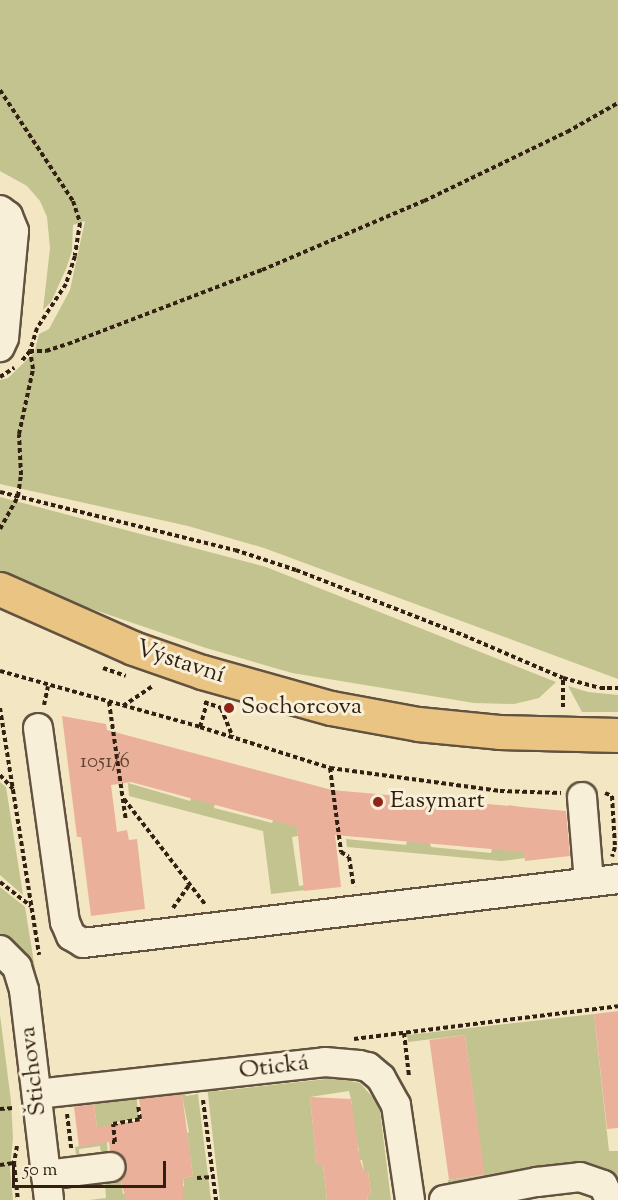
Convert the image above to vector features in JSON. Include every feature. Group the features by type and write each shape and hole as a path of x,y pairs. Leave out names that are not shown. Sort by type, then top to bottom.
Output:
{"main road":[{"name":"Výstavní","path":"0,589 133,648 202,672 331,708 418,724 488,730 618,735"}],"street":[{"path":"0,210 8,216 14,231 4,338 0,347"},
{"path":"41,717 65,922 71,936 83,943 589,882 615,868"},
{"path":"583,794 589,882"},
{"name":"Štichova","path":"0,950 11,960 21,976 39,1098 56,1182"},
{"name":"Otická","path":"39,1098 325,1062 348,1062 368,1067 387,1084 396,1105 410,1200"},
{"path":"56,1182 111,1167"},
{"path":"444,1200 537,1182 580,1177 603,1185 610,1200"}],"path":[{"path":"0,90 73,201 80,223 75,256 66,284 37,328"},
{"path":"0,529 18,496 21,475 19,434 33,369 30,351 46,351 68,344 262,270 424,201 567,132 618,103"},
{"path":"0,492 236,550 448,630 563,678 600,688 618,688"},
{"path":"0,671 200,727 330,768 500,791 583,794 608,792 612,796 615,868"},
{"path":"123,706 154,685"},
{"path":"41,717 48,686"},
{"path":"109,702 126,821"},
{"path":"200,727 207,703"},
{"path":"0,708 40,963"},
{"path":"221,708 234,738"},
{"path":"330,768 341,852 349,857 355,894"},
{"path":"0,775 13,789"},
{"path":"124,799 211,911"},
{"path":"0,882 32,906"},
{"path":"167,915 190,885"},
{"path":"349,1039 618,1006"},
{"path":"201,1076 216,1200"},
{"path":"111,1167 108,1143 115,1142 113,1124 140,1119 137,1094"},
{"path":"0,1109 39,1098 56,1182"},
{"path":"0,1165 14,1163"},
{"path":"196,1178 213,1177"}],"green space":[{"path":"0,0 618,0 618,679 264,548 188,526 0,484 0,380 8,378 34,353 39,334 49,329 70,290 85,221 73,225 72,251 66,269 51,302 43,310 50,248 47,217 40,201 27,186 0,171"},
{"path":"0,497 266,567 556,682 539,698 514,704 474,703 292,673 206,648 89,608 85,613 0,576"},
{"path":"568,686 588,692 618,695 618,712 582,712"},
{"path":"0,782 6,787 23,895 0,875"},
{"path":"128,783 190,801 192,796 215,802 214,808 272,823 274,819 297,825 298,836 292,837 299,886 305,885 306,890 271,894 263,831 129,796"},
{"path":"509,805 519,807 525,858 501,861 347,847 346,839 406,845 407,841 430,843 431,847 491,853 492,849 504,849"},
{"path":"0,887 25,907 36,975 32,976 0,941"},
{"path":"594,1014 609,1151 618,1151 618,1195 617,1192 449,1188 448,1180 484,1175 465,1035 408,1042 407,1035"},
{"path":"0,1015 11,1101 13,1138 10,1168 13,1200 0,1200"},
{"path":"335,1078 360,1083 376,1101 380,1111 391,1200 368,1200 367,1195 371,1195 368,1171 364,1171 362,1160 356,1161 359,1150 348,1105 352,1104 349,1091 310,1097 317,1165 323,1165 327,1200 220,1200 207,1086 218,1085 219,1091"},
{"path":"181,1090 185,1090 186,1096 198,1094 211,1200 89,1200 106,1198 105,1184 121,1181 123,1194 184,1186 183,1178 193,1176 187,1133 189,1132"},
{"path":"136,1094 139,1118 112,1123 114,1141 107,1142 108,1158 102,1159 100,1146 79,1149 80,1162 77,1162 75,1147 99,1143 94,1104 74,1107 73,1104"}],"building":[{"path":"62,716 106,724 107,730 332,790 566,811 570,856 525,861 524,852 335,835 341,887 304,891 297,827 131,782 111,785 117,832 127,830 129,840 137,839 145,909 91,916 81,837 77,837"},
{"path":"618,1011 618,1128 607,1129 594,1014"},
{"path":"465,1035 485,1175 449,1180 429,1040"},
{"path":"182,1094 193,1176 183,1178 183,1200 126,1200 121,1181 116,1182 126,1173 124,1158 110,1151 109,1142 79,1147 74,1107 94,1104 97,1127 142,1120 139,1099"},
{"path":"310,1097 351,1099 360,1160 364,1171 368,1171 371,1195 367,1195 368,1200 327,1200 323,1165 317,1166"}],"place":[{"name":"Sochorcova","path":"229,708"},
{"name":"Easymart","path":"378,802"}]}
